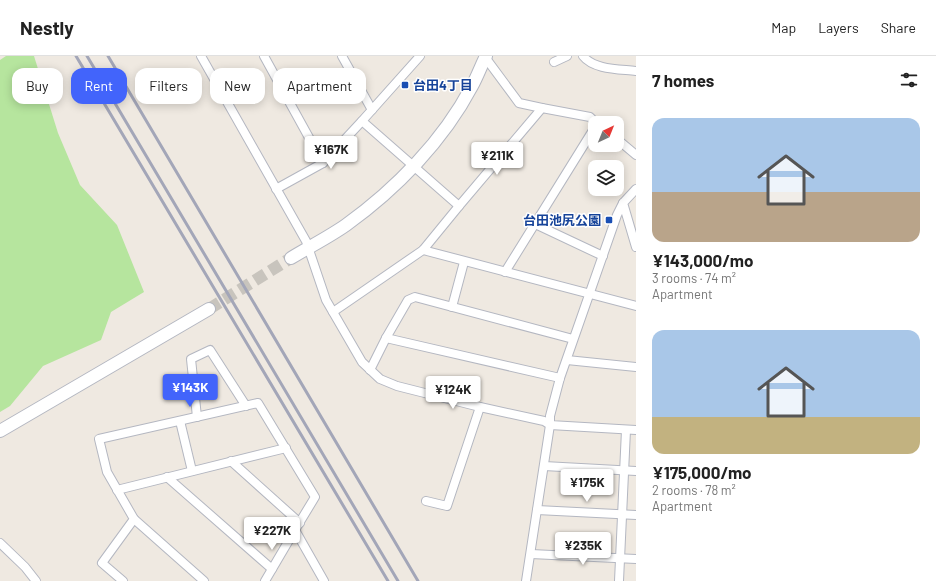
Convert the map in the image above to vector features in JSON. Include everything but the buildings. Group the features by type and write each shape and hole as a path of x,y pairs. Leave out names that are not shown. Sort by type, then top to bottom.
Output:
{"street":[{"path":"201,56 308,248 326,300 362,362 380,379 397,386 480,407 544,421 550,425 636,430"},
{"path":"264,56 323,164"},
{"path":"342,56 372,110"},
{"path":"276,189 323,164 420,56"},
{"path":"554,62 567,56"},
{"path":"583,56 588,62 602,66 636,71"},
{"path":"291,258 345,226 369,208 414,167 434,144 453,117 472,87 486,57 519,103 588,118"},
{"path":"333,312 423,250 542,108"},
{"path":"362,121 459,206"},
{"path":"505,272 588,138"},
{"path":"624,145 636,155"},
{"path":"526,581 550,425 550,416 560,378 617,215 623,203 636,189"},
{"path":"623,203 636,246"},
{"path":"535,224 603,256"},
{"path":"423,250 636,306"},
{"path":"452,307 464,262"},
{"path":"370,370 386,338 408,300 414,297 573,339"},
{"path":"0,431 209,309"},
{"path":"386,338 560,378"},
{"path":"197,417 192,359 210,350 246,406"},
{"path":"567,360 636,367"},
{"path":"204,581 134,519 107,472 99,439 258,403 315,497 265,581"},
{"path":"426,502 447,506 480,407"},
{"path":"180,421 192,471"},
{"path":"620,581 626,430"},
{"path":"117,490 286,448"},
{"path":"231,462 300,523"},
{"path":"544,466 636,471"},
{"path":"167,477 272,569"},
{"path":"537,510 636,515"},
{"path":"123,581 102,563 134,519"},
{"path":"295,530 324,581"},
{"path":"0,543 25,567 36,581"},
{"path":"531,554 636,559"}],"green space":[{"path":"6,56 34,56 38,68 12,68 12,104 49,104 58,133 80,185 117,225 144,292 111,312 101,340 43,366 10,406 0,412 0,60"}],"tunnel":[{"path":"209,309 291,258"}],"railway":[{"path":"76,56 388,581"},
{"path":"87,56 398,581"},
{"path":"108,56 418,581"}],"place":[{"name":"台田4丁目","path":"405,85"},
{"name":"台田池尻公園","path":"609,220"}]}
